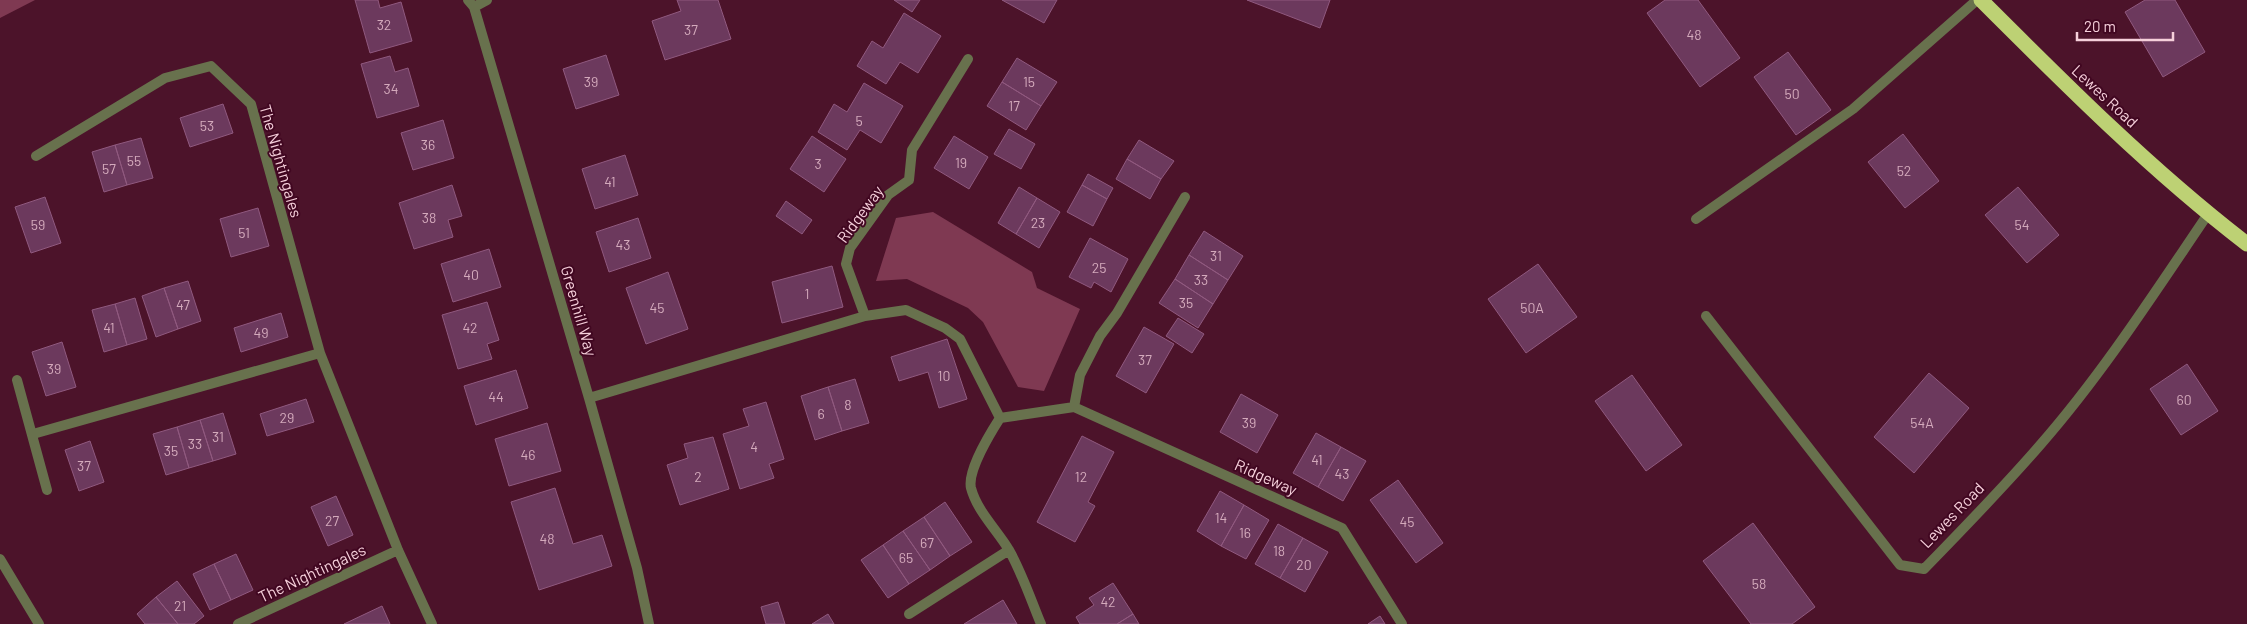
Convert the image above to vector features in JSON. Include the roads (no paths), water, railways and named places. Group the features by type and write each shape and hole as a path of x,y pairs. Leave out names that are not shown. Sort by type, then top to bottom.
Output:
{"highway":[{"name":"Lewes Road","path":"1981,0 2065,84 2208,214 2247,244"}],"street":[{"name":"Greenhill Way","path":"487,0 471,4 589,398 637,568 649,624"},
{"path":"1696,219 1852,109 1977,0"},
{"name":"Ridgeway","path":"865,316 846,264 850,248 888,195 909,180 912,150 968,59"},
{"name":"The Nightingales","path":"36,156 165,78 212,66 251,104 320,354 398,550 432,624"},
{"path":"1041,624 1009,550 986,518 971,486 976,462 985,441 1000,418 1074,407 1080,375 1100,336 1118,313 1185,197"},
{"name":"Lewes Road","path":"1706,316 1900,565 1924,569 1975,517 2042,443 2116,349 2208,214"},
{"path":"589,398 865,316 906,310 946,328 960,339 1000,418"},
{"path":"33,434 320,354"},
{"path":"17,380 47,490"},
{"name":"Ridgeway","path":"1074,407 1342,528 1402,624"},
{"name":"The Nightingales","path":"238,624 398,550"},
{"path":"909,614 1009,550"},
{"path":"0,559 39,624"}]}
